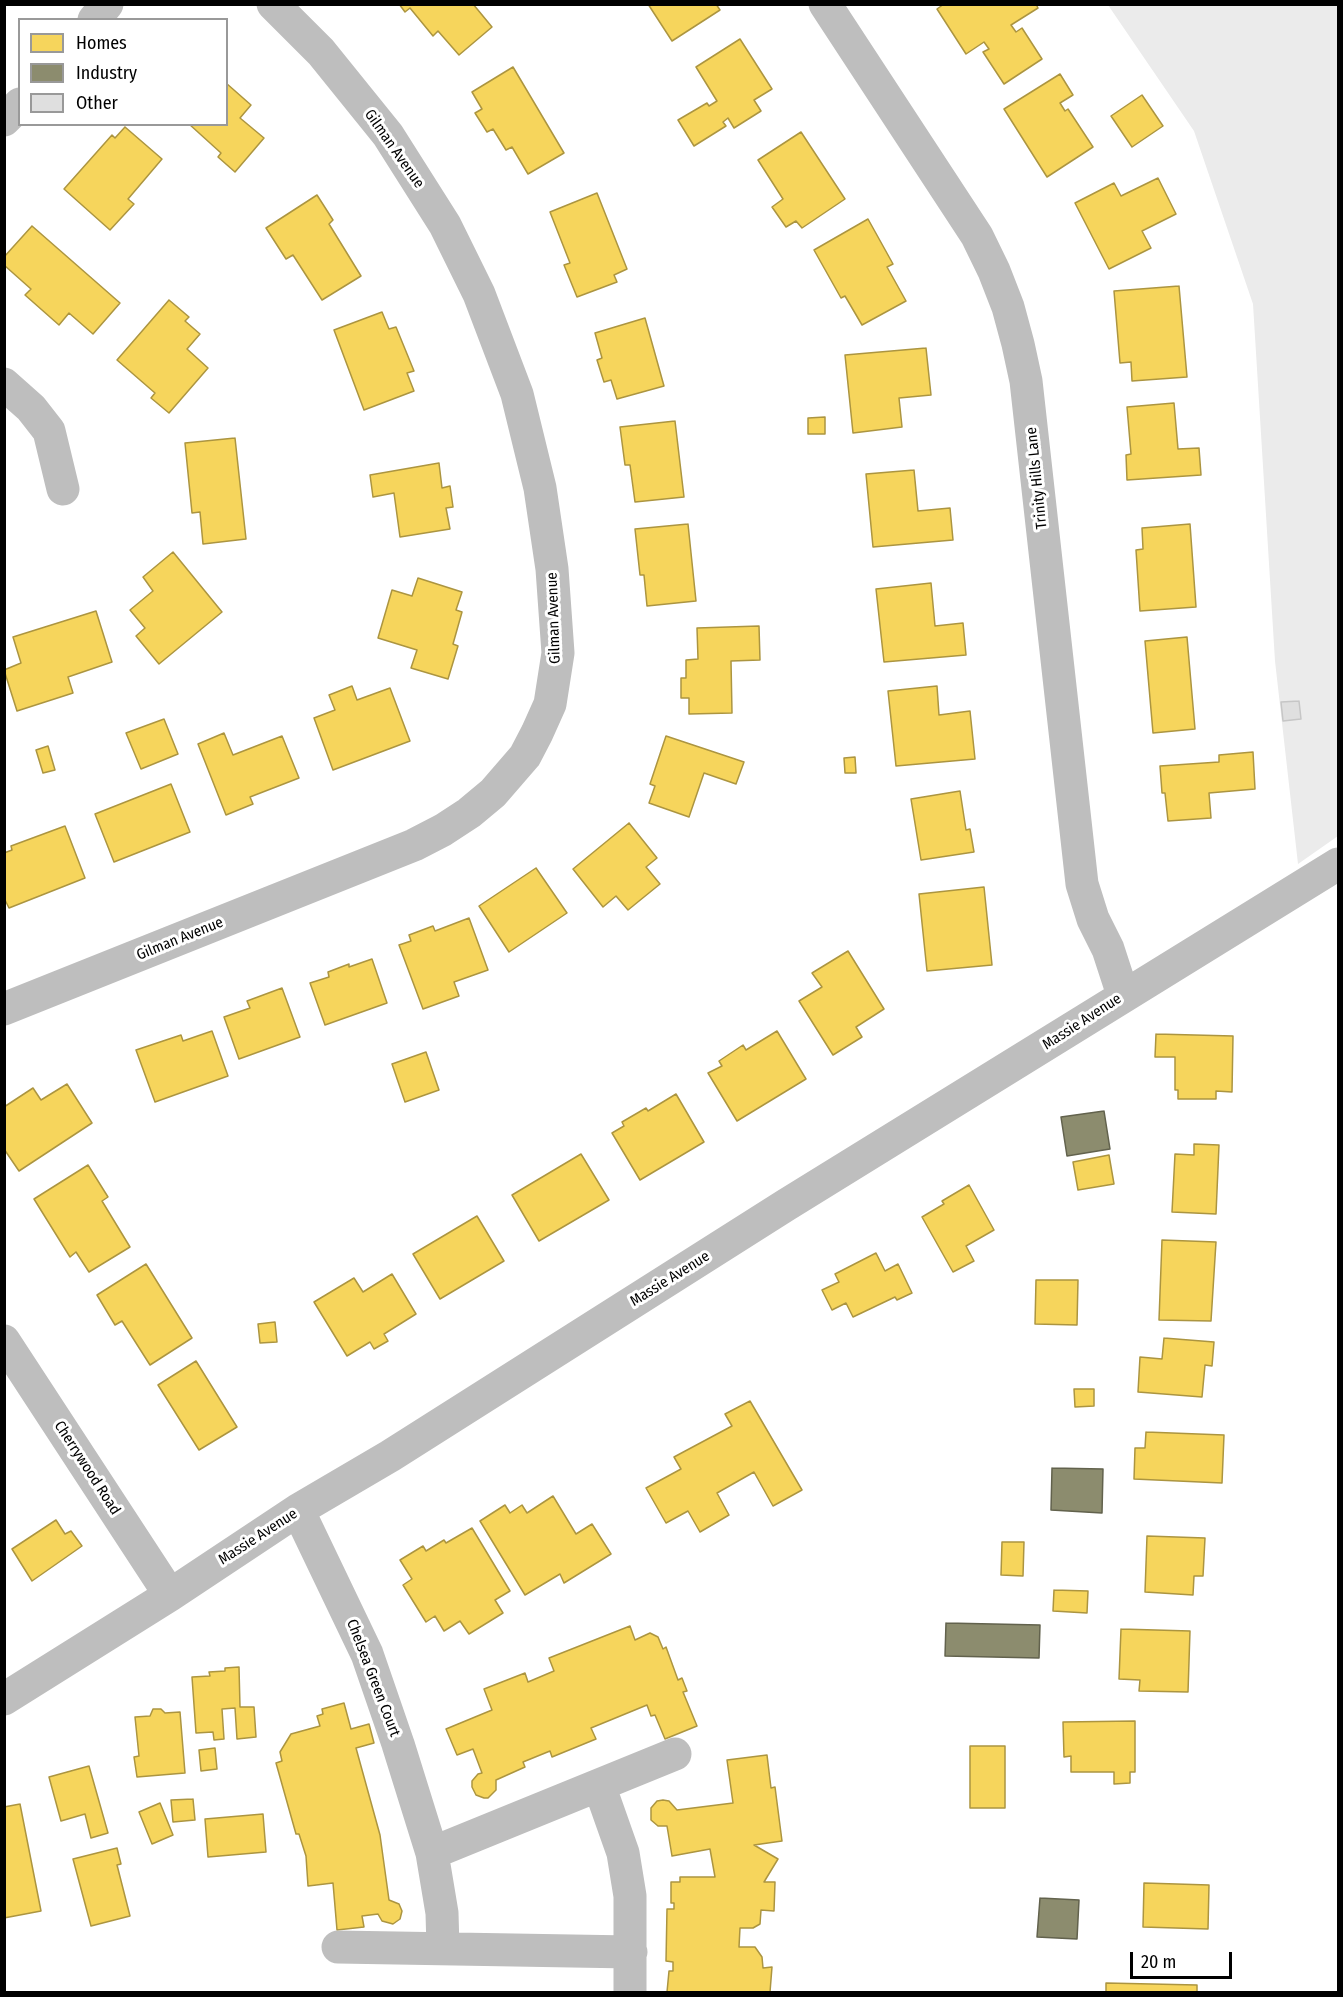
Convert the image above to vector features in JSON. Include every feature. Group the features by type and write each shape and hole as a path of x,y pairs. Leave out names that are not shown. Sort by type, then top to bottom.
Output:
{"street":[{"path":"96,18 107,4"},
{"name":"Gilman Avenue","path":"4,1009 414,845 443,830 469,813 493,793 525,756 550,704 558,653 552,569 540,488 517,394 479,294 445,225 388,135 321,52 273,4"},
{"name":"Trinity Hills Lane","path":"825,4 977,236 1008,307 1026,381 1082,884 1093,919 1108,949 1123,995"},
{"path":"4,120 18,106"},
{"path":"4,384 31,408 49,431 63,489"},
{"name":"Massie Avenue","path":"4,1699 170,1595 298,1510 390,1456 786,1205 1338,864"},
{"name":"Cherrywood Road","path":"4,1341 170,1595"},
{"name":"Chelsea Green Court","path":"298,1510 367,1654 432,1853 442,1913 443,1948"},
{"path":"432,1853 675,1754"},
{"path":"598,1785 623,1853 630,1896 630,1992"},
{"path":"338,1947 631,1952"}],"shaded area":[{"path":"1108,5 1338,5 1338,836 1298,864 1275,661 1253,304 1194,131"}],"building: Homes":[{"path":"399,4 473,4 492,27 459,55 438,31 433,36 410,8 405,12"},
{"path":"648,4 716,4 720,10 672,41"},
{"path":"944,4 1036,4 1038,8 1011,25 1016,32 1022,28 1042,59 1004,84 983,52 989,49 984,42 966,54 937,9"},
{"path":"740,39 772,89 754,100 761,111 734,128 728,118 723,122 726,126 694,146 678,120 707,103 709,106 717,101 696,67"},
{"path":"513,67 564,153 528,174 512,147 506,150 493,129 487,132 475,113 482,109 472,92"},
{"path":"1060,74 1073,95 1060,103 1065,111 1068,109 1093,147 1047,177 1004,109"},
{"path":"228,85 251,105 240,118 264,138 235,172 218,157 221,153 191,126 228,126"},
{"path":"1142,95 1163,126 1132,147 1111,116"},
{"path":"125,127 162,159 128,199 134,204 110,230 64,189 112,135 115,138"},
{"path":"801,132 845,199 802,228 796,221 786,227 772,207 783,199 758,160"},
{"path":"1158,178 1176,214 1142,231 1151,248 1109,269 1075,203 1114,183 1121,196"},
{"path":"597,193 627,269 614,275 617,282 577,297 564,265 570,263 550,212"},
{"path":"317,195 333,220 329,224 361,276 322,300 293,255 286,259 266,228"},
{"path":"868,219 893,264 887,267 906,301 862,325 845,296 841,298 814,250"},
{"path":"32,226 120,303 93,334 69,313 59,325 25,295 31,289 4,265 4,257"},
{"path":"1179,286 1187,377 1132,381 1131,362 1120,363 1114,291"},
{"path":"169,300 189,317 185,321 200,334 187,349 208,368 169,413 151,398 155,393 117,360"},
{"path":"382,312 389,329 396,327 414,371 407,373 414,391 364,410 334,330"},
{"path":"645,318 664,386 617,399 611,380 604,382 597,360 602,358 595,333"},
{"path":"926,348 931,395 899,398 902,427 853,433 845,355"},
{"path":"1174,403 1178,449 1199,448 1201,475 1127,480 1126,455 1131,454 1127,407"},
{"path":"825,417 825,434 808,434 808,418"},
{"path":"675,421 684,497 635,502 630,465 625,465 620,427"},
{"path":"235,438 246,539 203,544 200,512 192,513 185,443"},
{"path":"439,463 442,488 450,486 453,507 446,508 450,529 400,537 394,493 373,497 370,475"},
{"path":"914,470 918,511 950,508 953,540 873,547 866,474"},
{"path":"688,524 696,601 647,606 644,575 640,575 635,529"},
{"path":"1190,524 1196,607 1140,611 1136,550 1143,549 1142,528"},
{"path":"173,552 222,612 159,664 136,636 145,628 130,610 153,591 143,577"},
{"path":"418,578 462,592 456,610 462,612 453,644 458,646 448,679 411,668 417,650 378,638 392,590 412,596"},
{"path":"931,583 935,626 963,623 966,655 884,662 876,589"},
{"path":"96,611 112,662 68,677 73,693 17,711 4,670 21,663 13,637"},
{"path":"759,626 760,660 731,661 732,713 689,714 689,698 681,698 681,678 686,678 686,660 698,659 697,628"},
{"path":"1187,637 1195,729 1153,733 1145,641"},
{"path":"352,686 357,700 390,688 410,741 333,770 314,718 335,710 329,695"},
{"path":"937,686 939,715 970,711 975,759 896,766 888,691"},
{"path":"164,719 178,754 141,769 126,733"},
{"path":"224,733 233,755 282,736 299,778 250,797 253,804 226,815 198,744"},
{"path":"666,736 744,762 736,784 704,773 689,817 649,803 655,786 650,784"},
{"path":"48,746 55,770 43,773 36,750"},
{"path":"1253,752 1255,789 1209,793 1211,818 1168,821 1165,793 1162,793 1160,766 1219,762 1219,755"},
{"path":"855,757 856,773 845,773 844,758"},
{"path":"171,784 190,832 114,862 95,814"},
{"path":"960,791 966,830 970,829 974,852 921,860 911,799"},
{"path":"629,823 657,858 646,867 660,884 628,910 616,896 603,907 573,869"},
{"path":"65,826 85,878 9,908 4,898 4,853 12,850 11,846"},
{"path":"536,868 567,913 509,952 479,906"},
{"path":"984,887 992,965 927,971 919,894"},
{"path":"469,918 488,970 454,982 459,996 423,1009 399,945 411,941 409,935 433,926 435,931"},
{"path":"848,951 884,1009 856,1027 862,1037 833,1055 799,1001 822,987 812,973"},
{"path":"372,959 387,1003 325,1025 310,983 329,977 328,972"},
{"path":"282,988 300,1037 239,1059 224,1017 250,1008 247,1001"},
{"path":"212,1031 228,1076 155,1102 136,1050 181,1035 183,1041"},
{"path":"777,1031 806,1079 737,1121 708,1073 722,1066 719,1061 743,1045 746,1050"},
{"path":"1156,1034 1233,1036 1232,1092 1216,1091 1216,1099 1178,1099 1178,1090 1175,1090 1175,1057 1155,1057"},
{"path":"426,1052 439,1090 405,1102 392,1064"},
{"path":"67,1084 92,1123 19,1171 4,1149 4,1107 33,1088 41,1100"},
{"path":"676,1094 704,1142 640,1180 612,1133 624,1126 622,1122 646,1108 648,1111"},
{"path":"1194,1144 1219,1145 1216,1214 1172,1212 1175,1154 1194,1155"},
{"path":"581,1154 609,1200 539,1241 512,1195"},
{"path":"1109,1155 1114,1184 1078,1190 1073,1162"},
{"path":"88,1165 108,1197 102,1201 130,1247 89,1272 76,1252 70,1257 34,1199"},
{"path":"969,1185 994,1230 966,1246 974,1261 953,1272 922,1217 944,1204 942,1201"},
{"path":"477,1216 504,1261 440,1299 413,1254"},
{"path":"1162,1240 1216,1242 1211,1321 1159,1320"},
{"path":"876,1253 885,1271 898,1264 912,1293 897,1300 895,1297 853,1317 846,1303 832,1310 822,1290 839,1282 835,1274"},
{"path":"146,1264 192,1338 150,1365 122,1321 115,1325 97,1295"},
{"path":"392,1274 416,1314 384,1334 388,1341 374,1349 370,1342 347,1356 314,1302 354,1278 363,1292"},
{"path":"1036,1280 1078,1280 1077,1325 1035,1324"},
{"path":"275,1322 277,1342 260,1343 258,1324"},
{"path":"1164,1338 1214,1342 1212,1366 1205,1365 1202,1397 1138,1392 1140,1357 1162,1359"},
{"path":"196,1361 237,1427 199,1450 158,1385"},
{"path":"1074,1389 1094,1389 1094,1406 1075,1407"},
{"path":"750,1401 802,1490 773,1506 754,1472 717,1493 729,1515 700,1532 688,1511 666,1523 646,1488 681,1469 674,1457 732,1426 725,1414"},
{"path":"1146,1432 1224,1435 1222,1483 1134,1479 1135,1448 1145,1448"},
{"path":"553,1496 576,1534 592,1524 611,1554 564,1583 560,1574 525,1595 480,1521 505,1505 510,1513 522,1505 527,1513"},
{"path":"56,1520 65,1534 71,1531 82,1546 32,1581 12,1549"},
{"path":"472,1528 510,1591 495,1600 503,1613 469,1634 460,1621 444,1631 435,1616 426,1622 403,1585 412,1579 400,1560 423,1546 426,1551"},
{"path":"1147,1536 1205,1538 1203,1576 1194,1576 1193,1595 1145,1592"},
{"path":"1002,1542 1024,1542 1023,1576 1001,1575"},
{"path":"1054,1590 1088,1591 1087,1613 1053,1611"},
{"path":"630,1626 635,1640 650,1633 658,1637 663,1649 666,1647 678,1680 682,1678 687,1691 683,1692 697,1726 665,1739 655,1715 651,1716 647,1705 591,1728 596,1739 552,1757 550,1751 523,1762 525,1767 496,1780 496,1790 488,1798 476,1795 472,1781 482,1773 473,1749 457,1755 446,1729 492,1710 484,1689 525,1673 528,1682 554,1671 549,1658"},
{"path":"1121,1629 1190,1631 1188,1692 1139,1691 1140,1680 1119,1679"},
{"path":"239,1667 240,1707 254,1707 256,1737 237,1739 235,1708 222,1709 224,1739 214,1740 213,1732 196,1733 192,1677 210,1676 209,1672"},
{"path":"344,1703 351,1729 369,1724 374,1743 356,1748 380,1835 389,1900 399,1904 402,1911 400,1919 393,1924 382,1921 378,1914 362,1916 364,1927 337,1930 333,1883 308,1886 306,1856 299,1834 296,1834 276,1763 282,1761 280,1752 291,1734 320,1726 317,1716 323,1714 322,1709"},
{"path":"153,1709 161,1709 165,1713 180,1712 185,1773 137,1777 134,1757 139,1756 135,1717 150,1716"},
{"path":"1135,1721 1135,1772 1130,1772 1130,1783 1114,1784 1114,1772 1071,1772 1071,1756 1064,1757 1063,1722"},
{"path":"970,1746 1005,1746 1005,1808 970,1808"},
{"path":"215,1748 217,1769 201,1771 199,1750"},
{"path":"767,1755 771,1788 775,1787 782,1841 754,1845 778,1859 764,1882 775,1882 774,1911 761,1910 760,1924 753,1928 740,1928 739,1947 755,1947 762,1957 763,1968 772,1967 770,1992 667,1992 669,1971 673,1971 673,1962 666,1961 667,1909 674,1909 674,1903 671,1903 671,1882 680,1882 680,1877 715,1877 710,1849 672,1856 667,1826 658,1826 651,1820 651,1808 657,1801 663,1800 669,1801 677,1810 733,1803 727,1760"},
{"path":"89,1766 108,1833 91,1838 85,1814 61,1821 49,1777"},
{"path":"193,1799 195,1820 173,1822 171,1800"},
{"path":"160,1803 173,1835 152,1844 139,1812"},
{"path":"20,1804 41,1911 4,1918 4,1807"},
{"path":"263,1814 266,1852 208,1857 205,1819"},
{"path":"117,1848 121,1864 117,1865 130,1916 91,1926 73,1859"},
{"path":"1144,1883 1209,1885 1208,1929 1143,1927"},
{"path":"1106,1983 1197,1985 1197,1992 1106,1992"}],"building: Industry":[{"path":"1104,1111 1110,1149 1067,1156 1061,1117"},
{"path":"1052,1468 1103,1469 1102,1513 1051,1510"},
{"path":"946,1623 1040,1625 1039,1658 945,1656"},
{"path":"1040,1898 1079,1900 1077,1939 1037,1937"}],"building: Other":[{"path":"1299,701 1301,719 1283,721 1281,702"}]}
